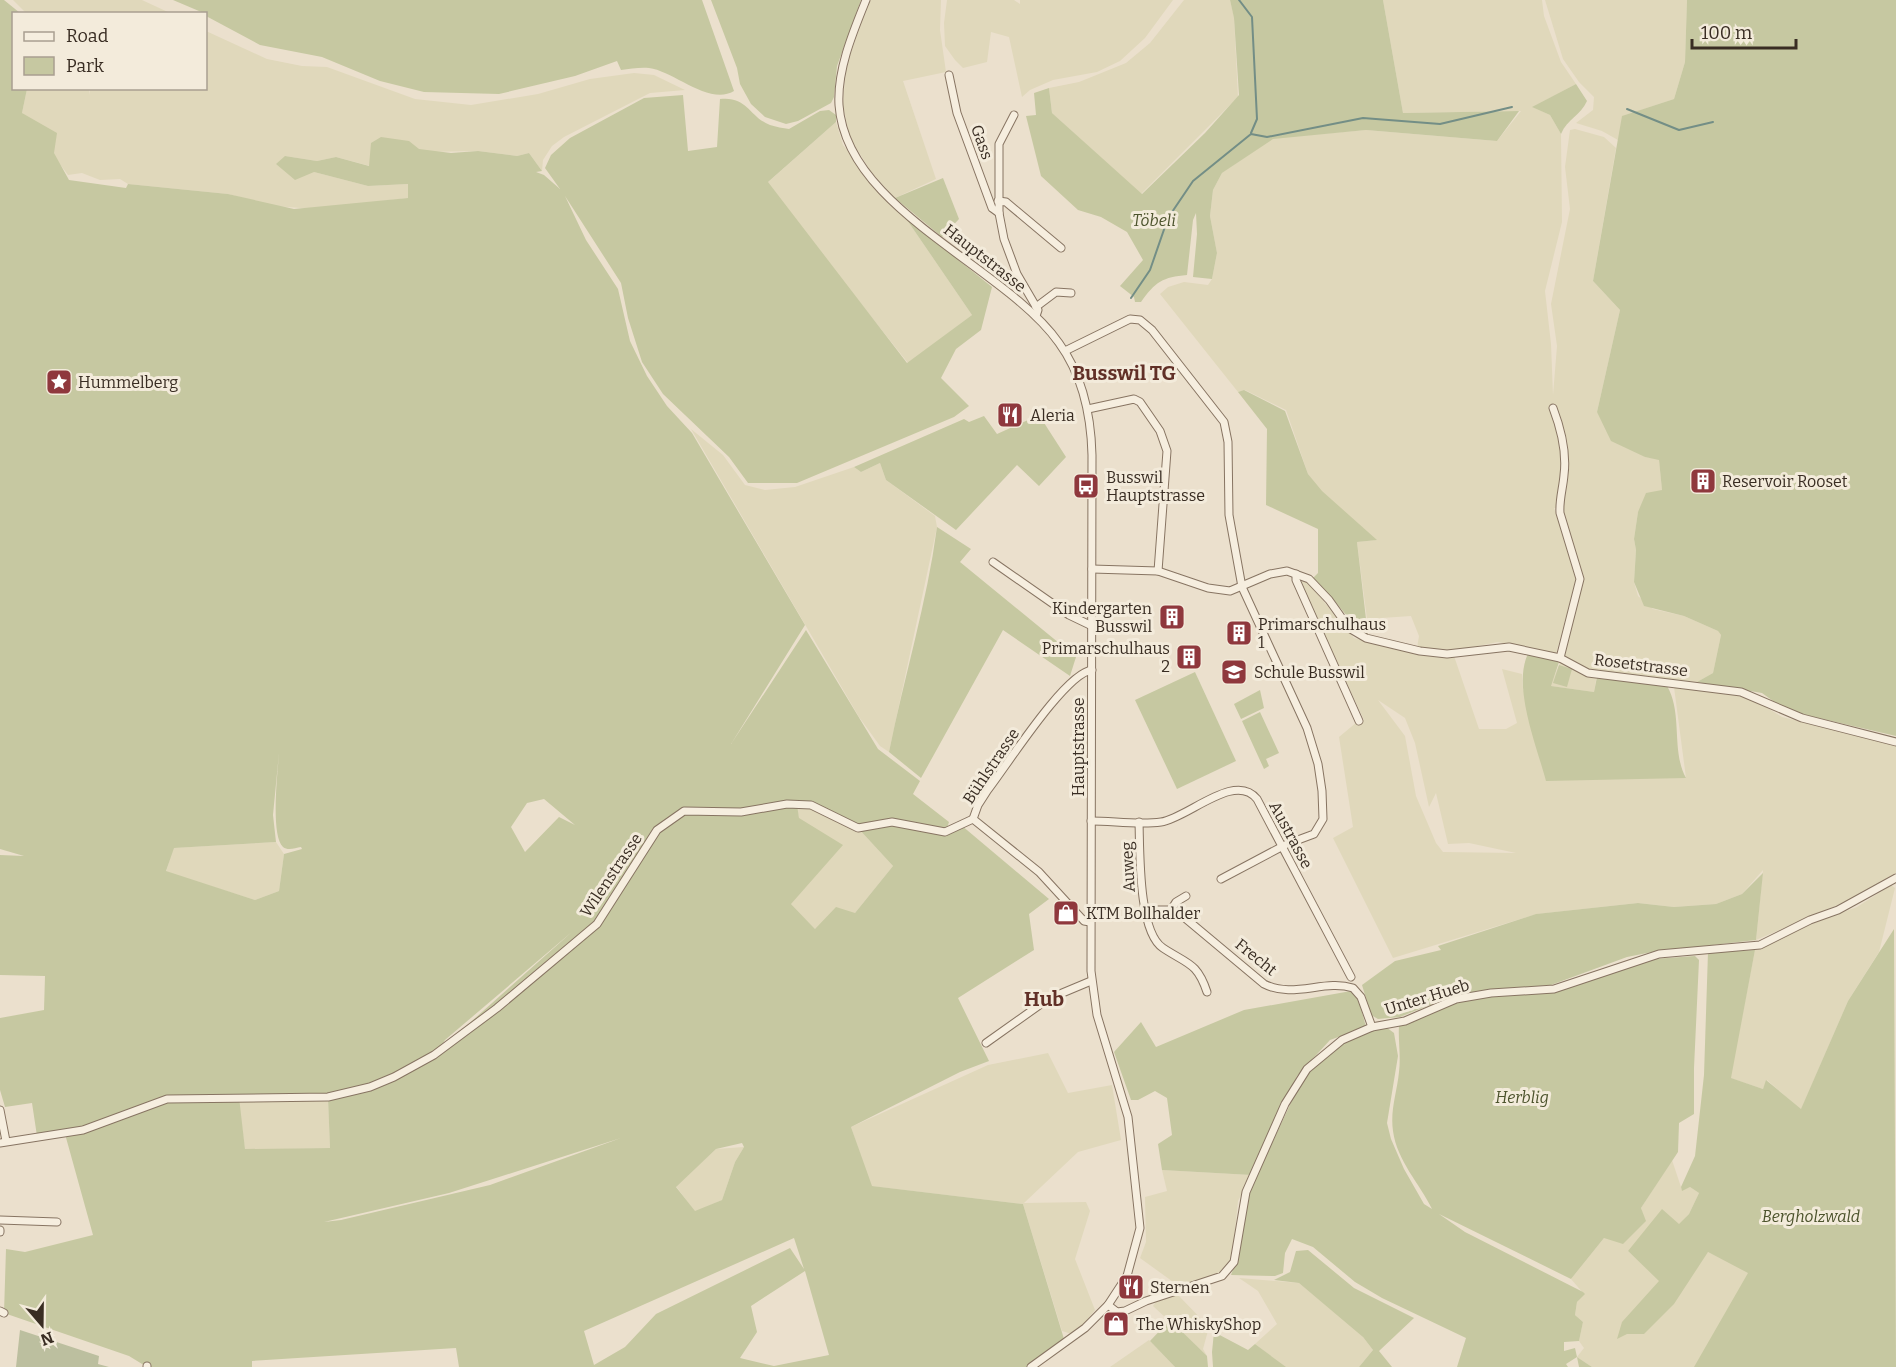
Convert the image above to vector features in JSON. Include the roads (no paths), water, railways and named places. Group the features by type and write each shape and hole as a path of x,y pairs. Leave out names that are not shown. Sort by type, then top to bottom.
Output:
{"street":[{"name":"Hauptstrasse","path":"866,0 848,52 840,91 843,126 853,151 871,176 903,210 1036,316 1065,351 1077,375 1088,409 1092,454 1091,981 1101,1027 1125,1099 1140,1209 1140,1228 1133,1262 1127,1276 1108,1305 1085,1328 1031,1367"},
{"name":"Gass","path":"949,75 962,128 992,208 999,213"},
{"path":"1014,115 999,144 999,213 1004,239 1017,274 1039,312 1036,316"},
{"path":"998,201 1006,202 1060,248"},
{"path":"1036,307 1056,292 1071,293"},
{"path":"1065,351 1130,319 1140,320 1152,330 1218,411 1227,431 1229,514 1242,587 1306,728 1318,764 1323,819 1318,829 1221,879"},
{"path":"1088,409 1134,399 1144,408 1164,439 1167,463 1158,571"},
{"path":"1552,408 1562,430 1565,473 1559,503 1560,513 1580,579 1560,658"},
{"path":"993,562 1069,615 1092,626"},
{"path":"1092,569 1158,571 1208,588 1230,591 1270,574 1282,571 1296,573 1296,580 1359,721"},
{"name":"Rosetstrasse","path":"1296,573 1319,588 1349,628 1366,638 1438,653 1461,653 1501,647 1560,658 1588,673 1741,692 1802,718 1896,742"},
{"name":"Bühlstrasse","path":"1090,922 1084,921 1038,872 973,819 987,791 1051,704 1080,674 1092,670"},
{"name":"Austrasse","path":"1091,821 1167,820 1234,789 1247,790 1257,800 1351,977"},
{"name":"Wilenstrasse","path":"3,1142 83,1130 167,1099 238,1097 290,1100 327,1097 370,1087 434,1055 497,1008 597,924 657,830 684,811 741,812 787,804 811,805 858,828 892,822 945,832 973,819"},
{"name":"Auweg","path":"1139,822 1140,870 1145,910 1156,941 1199,971 1207,992"},
{"name":"Unter Hueb","path":"1108,1305 1117,1312 1125,1311 1146,1301 1204,1283 1229,1270 1234,1262 1246,1192 1298,1081 1328,1049 1354,1033 1405,1021 1456,999 1491,993 1554,989 1646,957 1760,945 1810,920 1838,910 1896,878"},
{"path":"1145,910 1171,910 1176,902 1186,896"},
{"name":"Frecht","path":"1171,910 1186,918 1272,987 1290,991 1335,986 1353,988 1361,998 1372,1027"},
{"path":"986,1043 1048,999 1091,981"},
{"path":"0,1110 3,1142"},
{"path":"0,1220 57,1222"}],"waterway":[{"path":"1239,0 1252,17 1257,119 1251,133"},
{"path":"1131,298 1150,270 1168,218 1193,181 1251,134 1267,137 1363,118 1440,124 1512,107"},
{"path":"1627,109 1679,130 1713,122"}],"place":[{"name":"Hummelberg","path":"59,382"},
{"name":"Aleria","path":"1010,415"},
{"name":"Reservoir Rooset","path":"1703,481"},
{"name":"Busswil Hauptstrasse","path":"1086,486"},
{"name":"Kindergarten Busswil","path":"1172,617"},
{"name":"Primarschulhaus 1","path":"1239,633"},
{"name":"Primarschulhaus 2","path":"1189,657"},
{"name":"Schule Busswil","path":"1234,672"},
{"name":"KTM Bollhalder","path":"1066,913"},
{"name":"Sternen","path":"1131,1287"},
{"name":"The WhiskyShop","path":"1116,1324"}],"district":[{"name":"Busswil TG","path":"1124,373"},
{"name":"Hub","path":"1044,999"}],"park label":[{"name":"Töbeli","path":"1154,220"},
{"name":"Herblig","path":"1522,1097"},
{"name":"Bergholzwald","path":"1811,1216"}]}
